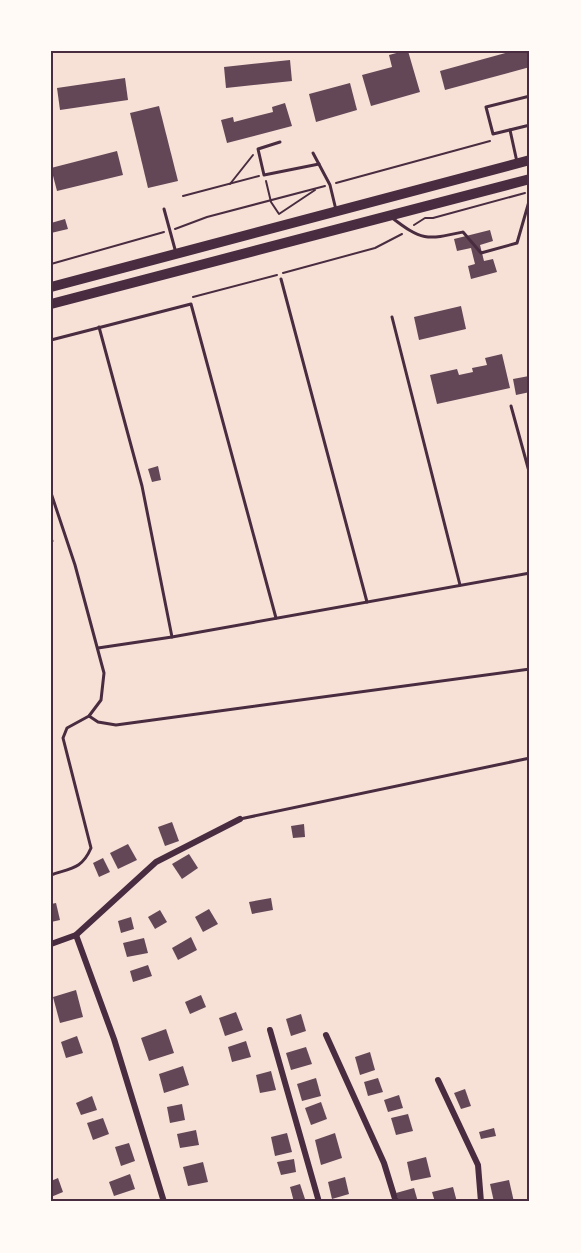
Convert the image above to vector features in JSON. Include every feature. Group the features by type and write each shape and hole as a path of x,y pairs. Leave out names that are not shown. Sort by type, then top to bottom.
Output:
{"main road":[{"path":"51,287 530,160"},
{"path":"51,304 387,214 530,179"}],"street":[{"path":"51,944 76,934 156,862 240,819"},
{"path":"76,934 114,1039 164,1202"},
{"path":"270,1030 319,1202"},
{"path":"326,1035 384,1163 396,1202"},
{"path":"438,1080 478,1165 482,1202"}],"lane":[{"path":"530,96 486,108 493,134 510,132 530,125"},
{"path":"510,132 517,163"},
{"path":"280,142 258,149 264,175 319,164"},
{"path":"313,153 330,185 336,211"},
{"path":"387,214 408,230 430,239 463,232 481,253 517,243 530,198"},
{"path":"164,209 177,254"},
{"path":"281,279 367,602"},
{"path":"51,340 191,304 276,618"},
{"path":"392,317 460,585"},
{"path":"99,327 142,486 172,637"},
{"path":"511,406 530,475"},
{"path":"51,493 104,674 101,700 89,716 67,728 63,738 91,848 85,861 78,866 51,875"},
{"path":"98,648 172,637 530,573"},
{"path":"89,716 98,722 116,725 530,669"},
{"path":"240,819 530,758"}],"path":[{"path":"51,264 170,231 207,217 271,202 510,132"},
{"path":"230,184 258,149"},
{"path":"183,196 264,175 271,202 279,214 318,188"},
{"path":"190,298 375,248 425,218 433,218 530,192"}],"building":[{"path":"408,51 420,92 371,106 362,75 392,67 389,55"},
{"path":"513,51 530,51 530,67 445,90 440,71"},
{"path":"290,60 292,81 226,88 224,67"},
{"path":"125,78 128,100 60,110 57,88"},
{"path":"350,83 357,110 316,122 309,94"},
{"path":"285,103 292,126 227,143 221,120 233,117 234,122 273,112 272,107"},
{"path":"159,106 178,181 148,188 130,113"},
{"path":"117,151 123,175 57,191 51,168"},
{"path":"65,219 68,229 51,233 51,223"},
{"path":"490,230 493,241 480,245 484,261 493,259 497,272 471,279 468,266 475,264 471,248 457,251 454,239"},
{"path":"461,306 466,329 419,340 414,317"},
{"path":"502,354 510,388 437,404 430,375 457,369 459,375 473,372 472,368 487,365 485,358"},
{"path":"529,376 530,392 516,395 513,379"},
{"path":"158,466 161,480 152,482 148,469"},
{"path":"172,822 179,841 165,846 158,827"},
{"path":"304,824 305,837 293,838 291,826"},
{"path":"128,844 137,860 118,869 110,853"},
{"path":"189,854 198,868 182,879 172,864"},
{"path":"103,858 110,872 99,877 93,863"},
{"path":"271,898 273,910 252,914 249,902"},
{"path":"56,903 60,920 51,922 51,904"},
{"path":"209,909 218,924 203,932 195,917"},
{"path":"160,910 167,922 155,929 148,917"},
{"path":"131,917 134,929 121,933 118,921"},
{"path":"191,937 197,950 178,960 172,948"},
{"path":"144,938 148,953 127,957 123,943"},
{"path":"148,965 152,976 133,982 130,971"},
{"path":"76,990 83,1017 60,1023 53,997"},
{"path":"201,995 206,1007 190,1014 185,1002"},
{"path":"236,1012 243,1030 225,1036 219,1018"},
{"path":"301,1014 306,1031 291,1036 286,1019"},
{"path":"166,1029 174,1053 149,1061 141,1038"},
{"path":"77,1036 83,1053 66,1058 61,1042"},
{"path":"246,1041 251,1057 232,1062 228,1047"},
{"path":"306,1047 312,1064 291,1070 286,1053"},
{"path":"370,1052 375,1070 360,1075 355,1057"},
{"path":"183,1066 189,1085 164,1093 159,1074"},
{"path":"271,1071 276,1090 260,1093 256,1075"},
{"path":"316,1078 321,1096 302,1101 297,1084"},
{"path":"378,1078 383,1092 368,1096 364,1082"},
{"path":"465,1089 471,1106 461,1109 454,1093"},
{"path":"399,1095 403,1108 388,1112 384,1100"},
{"path":"92,1096 97,1110 81,1115 76,1103"},
{"path":"321,1102 327,1119 311,1125 305,1108"},
{"path":"182,1104 185,1120 170,1123 167,1107"},
{"path":"408,1114 413,1131 396,1135 391,1118"},
{"path":"103,1118 109,1134 93,1140 87,1123"},
{"path":"494,1128 496,1136 481,1139 479,1132"},
{"path":"196,1130 199,1145 180,1148 177,1134"},
{"path":"287,1133 292,1152 275,1156 271,1137"},
{"path":"335,1133 342,1158 321,1165 315,1140"},
{"path":"129,1143 135,1161 121,1166 115,1147"},
{"path":"426,1157 431,1177 411,1181 407,1162"},
{"path":"294,1159 296,1172 281,1175 277,1162"},
{"path":"203,1162 208,1182 188,1186 183,1167"},
{"path":"130,1174 135,1189 114,1196 109,1182"},
{"path":"345,1177 349,1194 332,1199 328,1182"},
{"path":"58,1178 63,1192 51,1197 51,1181"},
{"path":"509,1180 514,1202 494,1202 490,1184"},
{"path":"300,1184 306,1202 294,1202 290,1187"},
{"path":"453,1187 457,1202 435,1202 432,1192"},
{"path":"414,1188 418,1202 399,1202 396,1193"}]}
